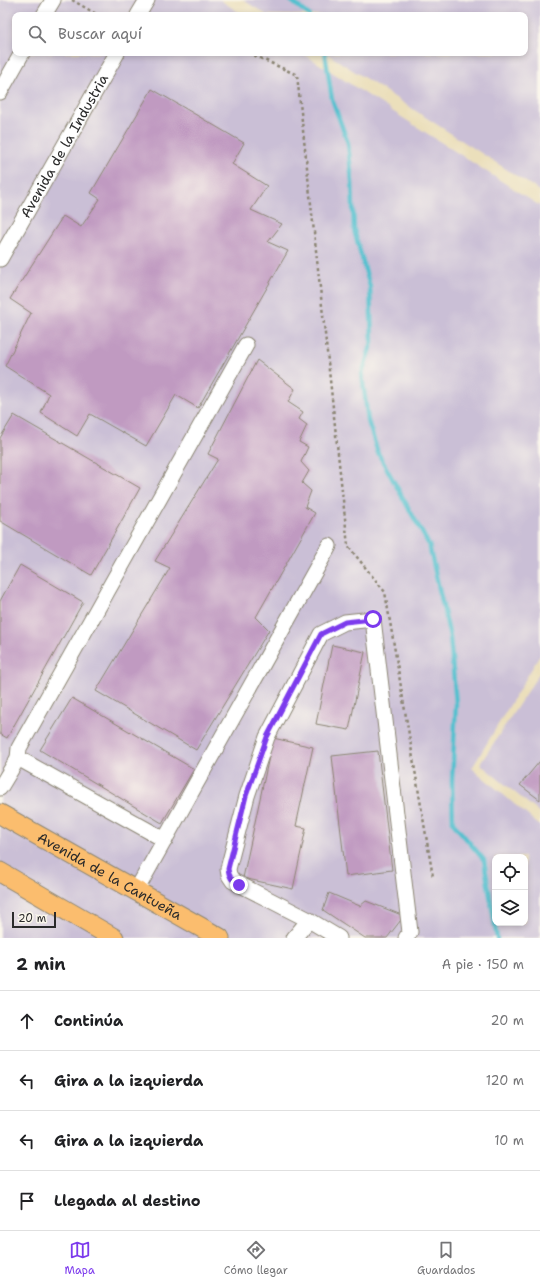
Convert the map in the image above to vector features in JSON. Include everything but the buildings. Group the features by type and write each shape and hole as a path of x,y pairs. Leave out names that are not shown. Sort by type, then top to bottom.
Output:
{"main road":[{"name":"Avenida de la Cantueña","path":"0,814 220,938"},
{"path":"0,872 104,935"}],"street":[{"path":"46,12 52,0"},
{"path":"140,12 147,0"},
{"path":"0,92 20,56"},
{"name":"Avenida de la Industria","path":"0,259 115,56"},
{"path":"0,788 18,758 19,748 246,345"},
{"path":"136,891 329,546"},
{"path":"339,938 309,920 232,881 228,869 246,796 267,737 321,634 345,622 373,619 410,932 406,938"},
{"path":"18,758 165,840"},
{"path":"294,938 309,920"}],"path":[{"path":"72,0 93,12"},
{"path":"256,56 297,75 348,546 385,592 433,877"}],"shaded area":[{"path":"0,0 220,0 238,12 12,12 12,56 307,56 540,206 540,655 472,768 540,826 540,938 0,938"},
{"path":"243,0 540,0 540,191 331,56 528,56 528,12 262,12"},
{"path":"540,672 540,813 480,764"}],"waterway":[{"path":"290,0 305,12"},
{"path":"325,56 332,99 348,143 352,182 354,230 370,287 372,342 362,374 368,421 378,453 429,545 450,637 456,704 452,781 453,823 484,860 497,938"}],"route":[{"path":"239,885 232,881 228,869 246,796 267,737 321,634 345,622 373,619"}]}
